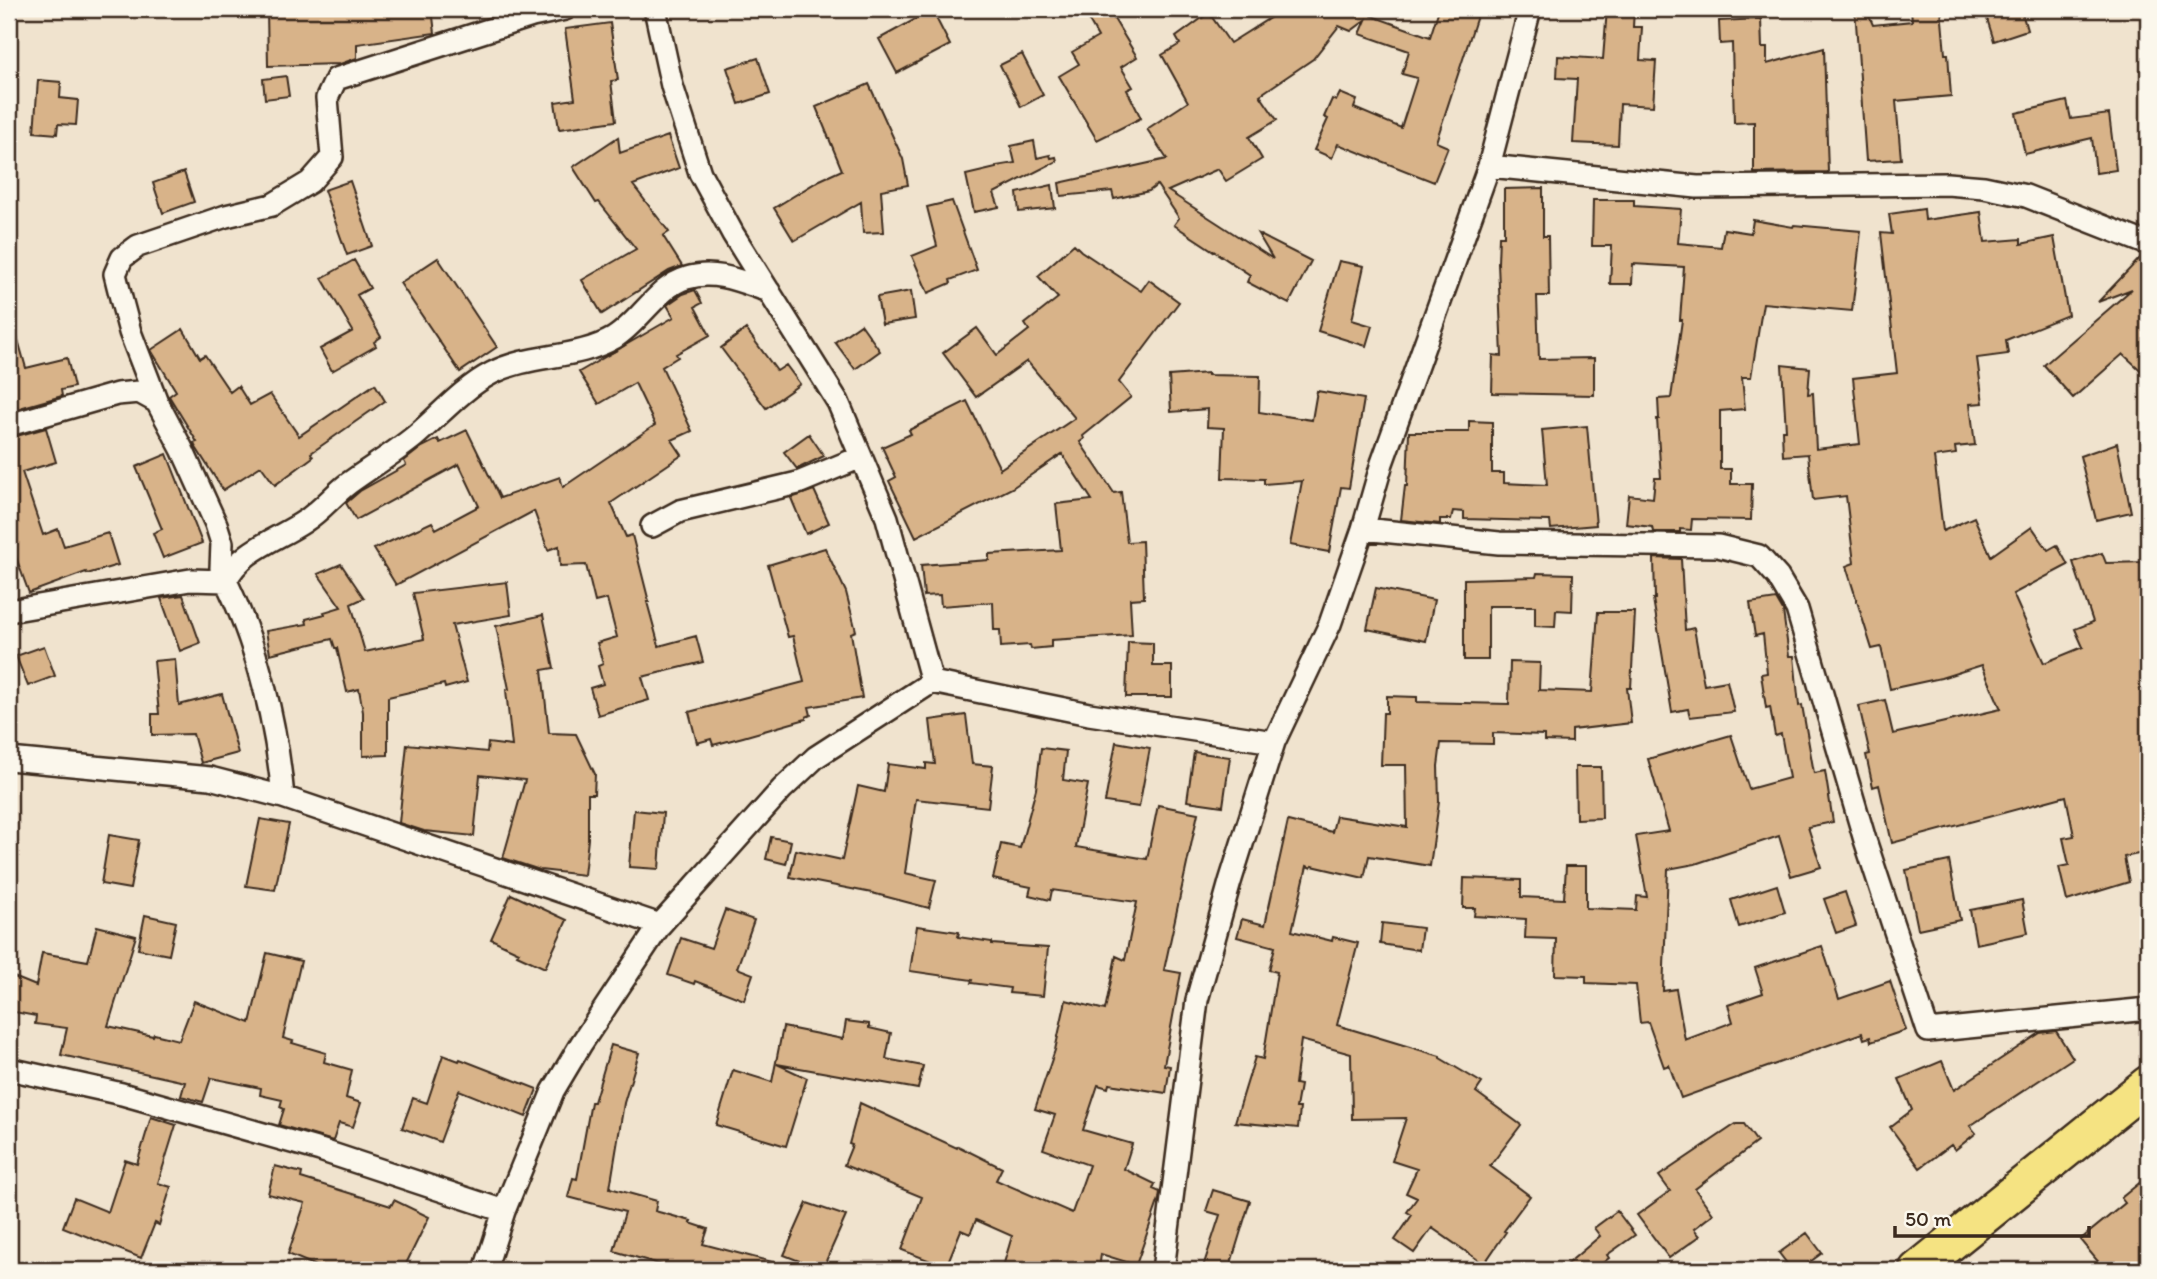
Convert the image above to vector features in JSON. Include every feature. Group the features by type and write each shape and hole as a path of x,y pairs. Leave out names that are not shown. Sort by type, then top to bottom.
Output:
{"highway":[{"path":"1917,1270 2148,1084"}],"street":[{"path":"283,797 279,755 259,660 244,617 221,568 222,543 216,524 157,402 130,332 115,274 122,258 138,246 226,216 272,205 310,181 332,157 327,98 336,79 532,16 565,9"},
{"path":"655,9 673,86 700,173 733,234 838,402 887,518 933,682"},
{"path":"1163,1270 1197,1000 1230,882 1274,742 1329,624 1363,528 1382,463 1489,166 1530,9"},
{"path":"1489,166 1697,187 1947,184 1984,187 2026,196 2148,244"},
{"path":"226,581 230,572 246,557 318,512 348,484 385,460 435,416 492,373 550,355 595,348 632,326 663,292 685,278 712,273 769,291"},
{"path":"9,425 117,394 139,392 157,402"},
{"path":"652,526 680,511 798,483 861,457"},
{"path":"1363,528 1499,543 1718,546 1759,556 1778,577 1797,609 1865,840 1928,1031 2148,1009"},
{"path":"9,611 190,580 226,581"},
{"path":"485,1270 504,1211 553,1091 581,1044 660,925 782,789 816,757 933,682 1089,714 1274,742"},
{"path":"9,759 210,778 283,797 660,925"},
{"path":"9,1069 122,1094 320,1150 504,1211"}],"building":[{"path":"267,9 432,9 435,33 357,44 357,58 340,64 268,66"},
{"path":"1108,9 1137,57 1121,67 1133,87 1127,90 1141,118 1097,140 1059,76 1079,64 1072,52 1098,37 1089,21"},
{"path":"1284,9 1382,9 1372,16 1430,37 1439,9 1455,9 1477,16 1436,142 1448,147 1434,182 1338,144 1332,158 1314,150 1328,119 1324,117 1332,99 1336,101 1340,93 1357,100 1354,108 1401,128 1417,78 1402,74 1409,51 1360,34 1366,20 1351,31 1339,26 1313,59 1260,95 1277,120 1249,137 1262,159 1226,181 1218,169 1168,191 1273,259 1258,234 1311,261 1289,304 1247,282 1250,275 1174,225 1179,218 1157,185 1149,191 1114,199 1112,191 1061,196 1059,183 1167,159 1147,129 1188,102 1162,55 1180,44 1176,37 1209,13 1230,43"},
{"path":"1607,9 1634,9 1633,27 1642,27 1640,60 1656,61 1653,106 1620,104 1618,145 1573,143 1577,79 1557,78 1558,56 1603,59"},
{"path":"1855,9 1866,9 1873,25 1912,21 1911,9 1941,9 1951,96 1896,101 1901,159 1866,161"},
{"path":"1984,9 2021,9 2027,30 1994,41"},
{"path":"932,10 950,45 897,73 879,39"},
{"path":"1761,19 1762,48 1767,48 1767,64 1824,48 1828,172 1754,173 1754,122 1734,123 1732,43 1720,44 1719,21"},
{"path":"610,23 618,80 611,81 616,121 559,129 555,102 575,99 565,29"},
{"path":"1022,54 1043,95 1021,107 1000,65"},
{"path":"758,58 770,94 739,104 727,68"},
{"path":"286,76 289,96 265,99 263,79"},
{"path":"38,80 61,82 60,98 78,100 76,125 58,124 57,134 34,132"},
{"path":"869,84 903,159 908,185 881,190 884,232 863,233 861,202 794,241 774,208 842,170 816,107"},
{"path":"2067,101 2071,119 2109,114 2116,170 2096,173 2092,138 2025,154 2016,113"},
{"path":"668,136 679,168 633,185 669,232 663,236 682,266 669,271 602,314 582,280 636,249 599,202 596,203 573,167 618,137 620,153"},
{"path":"1034,141 1037,158 1050,155 1051,158 1056,157 1057,161 994,193 999,207 974,212 966,175 1015,163 1011,146"},
{"path":"184,172 194,202 163,213 153,183"},
{"path":"350,181 372,246 347,255 324,190"},
{"path":"1052,185 1055,208 1019,212 1017,193"},
{"path":"1543,188 1543,236 1548,236 1549,296 1537,296 1539,359 1594,358 1594,395 1492,393 1493,355 1502,356 1498,263 1499,236 1504,236 1504,189"},
{"path":"1593,200 1634,200 1634,206 1681,209 1678,243 1721,247 1724,229 1751,233 1753,220 1793,227 1861,231 1852,311 1763,303 1751,377 1742,377 1745,409 1720,411 1720,469 1731,469 1731,484 1752,484 1751,520 1692,519 1691,530 1680,529 1680,532 1653,532 1652,527 1626,524 1629,495 1653,498 1655,478 1661,478 1658,399 1671,398 1682,320 1684,267 1633,264 1632,284 1610,284 1612,246 1592,246"},
{"path":"952,201 977,270 950,280 951,283 928,293 912,256 937,246 927,207"},
{"path":"1924,209 1925,220 1981,212 1985,242 2021,239 2021,244 2054,237 2068,315 2006,340 2008,354 1977,358 1983,403 1970,404 1975,445 1955,447 1956,454 1934,457 1943,531 1974,517 1991,556 2032,527 2048,550 2057,545 2068,565 2013,594 2044,663 2083,647 2075,629 2093,622 2073,562 2102,553 2106,563 2148,562 2148,852 2124,857 2129,882 2067,901 2059,867 2069,865 2063,838 2074,836 2066,796 1892,843 1879,785 1873,787 1866,755 1870,754 1859,706 1885,700 1893,734 2001,709 1982,665 1941,678 1890,689 1881,647 1872,649 1846,566 1854,563 1846,496 1813,500 1808,454 1783,456 1782,430 1786,430 1782,365 1810,368 1808,394 1813,393 1816,449 1860,444 1853,378 1897,373 1881,233 1892,234 1889,214"},
{"path":"1074,244 1141,291 1149,280 1179,302 1119,382 1131,397 1083,436 1084,439 1080,442 1114,493 1121,492 1127,542 1142,541 1144,598 1130,599 1132,635 1051,640 1051,647 1031,649 1030,645 1001,647 1000,630 994,630 993,602 941,606 940,595 924,596 921,565 989,560 989,554 1061,550 1056,504 1092,500 1062,454 1012,488 916,537 889,481 896,477 882,447 911,434 909,430 967,401 1000,469 1075,418 1027,361 976,397 943,353 977,328 997,355 1029,330 1025,324 1058,298 1038,276"},
{"path":"2142,256 2148,257 2148,377 2123,354 2073,398 2044,365 2132,289 2098,302"},
{"path":"438,258 497,347 460,372 400,283"},
{"path":"354,260 370,288 357,295 381,337 374,342 376,346 332,371 320,349 353,331 322,278"},
{"path":"1339,261 1364,266 1352,320 1372,326 1366,346 1318,331"},
{"path":"695,290 702,303 695,307 710,335 676,354 678,357 662,367 692,431 672,440 682,455 611,503 626,537 632,535 659,646 696,636 703,662 642,677 649,700 598,715 590,688 603,684 598,666 603,664 597,643 617,637 607,599 595,602 586,565 560,566 559,546 548,550 534,511 396,585 374,549 432,522 436,529 479,506 459,464 356,520 346,503 360,491 406,465 404,461 422,447 438,439 440,443 467,430 500,498 560,477 563,487 655,425 635,383 599,404 579,372 674,317 667,305 683,294"},
{"path":"911,291 915,319 882,324 877,297"},
{"path":"861,324 880,351 855,369 835,342"},
{"path":"15,329 26,368 67,358 74,387 61,390 62,396 9,411 9,330"},
{"path":"183,329 200,358 205,355 230,392 238,386 250,405 270,394 299,436 375,384 385,401 311,453 313,457 275,485 261,466 223,490 195,446 194,443 197,442 169,396 176,391 151,350"},
{"path":"746,329 777,371 786,365 800,384 766,408 721,348"},
{"path":"1208,373 1260,376 1259,412 1312,420 1317,391 1364,399 1349,488 1341,487 1329,552 1290,545 1302,481 1264,484 1264,479 1222,478 1224,428 1207,427 1208,409 1171,412 1169,376"},
{"path":"1469,421 1492,422 1492,473 1504,473 1504,483 1547,485 1542,430 1587,426 1596,525 1551,529 1550,521 1464,519 1464,512 1453,511 1451,519 1440,519 1440,524 1401,520 1407,486 1409,432 1469,432"},
{"path":"46,428 56,462 22,472 43,535 58,529 64,546 108,533 118,565 87,574 86,572 29,593 9,538 9,438"},
{"path":"809,434 824,456 797,469 784,452"},
{"path":"2117,443 2131,512 2096,520 2080,456"},
{"path":"167,454 202,543 163,558 153,533 162,529 136,467"},
{"path":"814,490 829,523 806,534 791,498"},
{"path":"825,548 846,592 856,631 851,633 862,698 809,707 811,715 806,719 743,737 713,745 711,739 697,743 689,712 804,682 793,636 788,637 768,565"},
{"path":"1654,558 1681,559 1685,630 1694,628 1704,685 1727,681 1734,712 1690,717 1688,709 1672,712 1653,599"},
{"path":"341,564 364,598 351,604 365,652 424,639 413,593 507,582 511,615 452,625 467,682 445,688 444,684 388,697 388,755 363,756 363,712 359,689 347,692 337,648 332,639 270,654 266,631 307,624 306,619 341,607 318,574"},
{"path":"1537,573 1573,574 1572,611 1556,610 1555,627 1535,626 1535,606 1488,606 1488,660 1464,660 1464,579 1536,577"},
{"path":"1376,588 1434,600 1426,641 1367,629"},
{"path":"183,595 200,643 180,651 161,598"},
{"path":"1776,599 1783,611 1789,656 1794,656 1799,706 1802,705 1814,773 1825,771 1833,822 1808,827 1821,867 1791,876 1779,836 1695,864 1668,869 1663,991 1676,989 1685,1040 1733,1022 1728,1005 1763,993 1755,968 1822,946 1839,999 1890,981 1906,1030 1871,1042 1870,1037 1864,1039 1862,1033 1681,1098 1669,1065 1664,1067 1648,1022 1640,1023 1636,985 1586,983 1586,976 1555,975 1556,939 1525,938 1526,919 1474,916 1475,908 1463,908 1464,878 1521,880 1521,897 1564,899 1566,866 1586,866 1586,908 1636,910 1637,896 1647,897 1636,836 1669,831 1648,759 1731,735 1749,789 1789,778 1781,734 1775,736 1770,707 1766,708 1761,674 1767,673 1763,634 1755,636 1750,603"},
{"path":"1598,612 1635,612 1631,688 1627,688 1631,723 1572,730 1572,742 1544,741 1544,735 1493,733 1493,744 1441,743 1438,766 1439,802 1430,866 1369,856 1364,878 1307,866 1292,931 1332,941 1333,937 1358,943 1337,1025 1440,1056 1482,1083 1476,1092 1521,1125 1490,1166 1530,1196 1484,1264 1432,1228 1414,1253 1395,1240 1412,1215 1407,1212 1417,1198 1406,1193 1417,1169 1392,1161 1406,1118 1352,1119 1351,1054 1301,1040 1295,1084 1300,1085 1296,1108 1300,1108 1298,1128 1235,1122 1255,1057 1263,1059 1277,972 1269,970 1275,947 1237,937 1242,919 1265,925 1288,821 1332,832 1336,816 1407,827 1406,765 1381,765 1383,713 1387,713 1387,696 1417,697 1417,702 1509,704 1510,662 1540,663 1539,690 1592,692"},
{"path":"543,615 554,668 542,670 549,733 576,734 595,774 594,794 588,794 588,839 584,875 540,870 503,858 525,780 480,775 474,836 424,831 399,823 407,744 487,752 488,743 512,746 506,690 509,689 496,626"},
{"path":"1128,642 1153,643 1153,666 1172,666 1172,697 1126,697"},
{"path":"44,646 55,676 28,686 16,656"},
{"path":"175,659 179,705 222,694 238,753 201,763 193,734 152,735 152,714 159,714 154,661"},
{"path":"966,715 972,764 993,766 988,807 916,799 905,873 936,880 929,908 872,893 790,877 796,850 842,860 858,786 884,792 888,764 926,769 926,763 935,764 930,720"},
{"path":"1116,742 1150,748 1139,807 1105,802"},
{"path":"1041,748 1066,751 1063,780 1088,784 1076,847 1147,859 1158,805 1198,813 1164,970 1181,973 1164,1065 1170,1066 1166,1093 1109,1084 1108,1088 1098,1085 1083,1130 1132,1144 1124,1169 1155,1184 1153,1189 1160,1192 1159,1199 1136,1265 1101,1254 1099,1270 1002,1270 1012,1236 976,1220 970,1234 961,1230 946,1267 902,1250 922,1197 844,1165 852,1145 849,1144 860,1103 1002,1168 996,1180 1072,1213 1089,1165 1043,1149 1055,1115 1035,1109 1055,1050 1066,1000 1105,1010 1116,956 1125,960 1137,902 1052,890 1050,900 1029,895 1031,887 993,879 1001,844 1020,848 1036,789"},
{"path":"1194,752 1230,757 1223,806 1187,801"},
{"path":"1575,767 1601,767 1602,818 1576,819"},
{"path":"634,810 663,813 659,869 629,867"},
{"path":"260,819 289,824 275,890 246,886"},
{"path":"109,835 139,840 130,889 101,884"},
{"path":"771,837 791,841 786,864 766,859"},
{"path":"1949,861 1960,920 1918,929 1906,870"},
{"path":"1777,885 1785,912 1739,927 1731,900"},
{"path":"1845,892 1856,926 1836,933 1824,899"},
{"path":"511,894 567,920 545,968 491,939"},
{"path":"2022,900 2028,933 1976,944 1970,910"},
{"path":"725,910 754,920 737,968 753,974 744,1000 695,981 694,984 668,975 681,938 711,948"},
{"path":"145,915 176,922 169,955 138,949"},
{"path":"1382,923 1422,928 1419,950 1380,944"},
{"path":"97,926 136,936 108,1026 153,1036 154,1034 179,1040 194,1001 250,1023 267,953 301,961 283,1038 326,1053 324,1062 352,1070 346,1098 361,1103 353,1127 339,1123 333,1141 279,1125 284,1109 280,1107 282,1100 260,1095 261,1088 211,1078 203,1102 181,1096 185,1082 61,1055 67,1028 35,1024 36,1016 9,1011 9,975 36,986 42,953 88,961"},
{"path":"917,926 959,932 958,937 992,944 1048,948 1043,996 1009,993 1010,988 910,971"},
{"path":"846,1021 869,1024 869,1028 891,1033 886,1059 923,1066 918,1089 777,1064 807,1078 786,1146 716,1125 733,1070 772,1082 783,1027 843,1039"},
{"path":"2056,1031 2073,1058 1970,1126 1976,1133 1955,1150 1951,1145 1920,1168 1890,1127 1912,1110 1899,1079 1942,1061 1954,1090 2040,1033"},
{"path":"611,1045 639,1053 624,1103 610,1188 657,1201 655,1211 691,1221 690,1223 708,1229 703,1244 776,1263 775,1270 680,1270 614,1251 625,1212 568,1197 573,1178 577,1179 591,1102 594,1102"},
{"path":"443,1055 537,1089 526,1117 459,1090 440,1142 402,1128 413,1098 427,1103"},
{"path":"151,1117 176,1125 158,1183 171,1187 159,1225 155,1223 141,1258 63,1227 74,1198 108,1212 125,1160 137,1164"},
{"path":"1736,1124 1744,1124 1757,1142 1695,1189 1713,1214 1694,1229 1700,1236 1669,1258 1637,1215 1670,1191 1659,1176"},
{"path":"275,1166 302,1173 301,1178 391,1206 394,1200 429,1217 403,1270 326,1270 288,1254 305,1203 268,1194"},
{"path":"2148,1176 2148,1270 2105,1270 2080,1240 2125,1203 2121,1198"},
{"path":"1213,1190 1250,1201 1229,1270 1202,1270 1220,1215 1206,1211"},
{"path":"807,1203 846,1216 822,1270 784,1255"},
{"path":"1617,1211 1635,1235 1607,1255 1609,1258 1594,1270 1560,1270 1600,1236 1594,1228"},
{"path":"1807,1233 1822,1253 1799,1270 1792,1270 1779,1253"}]}
